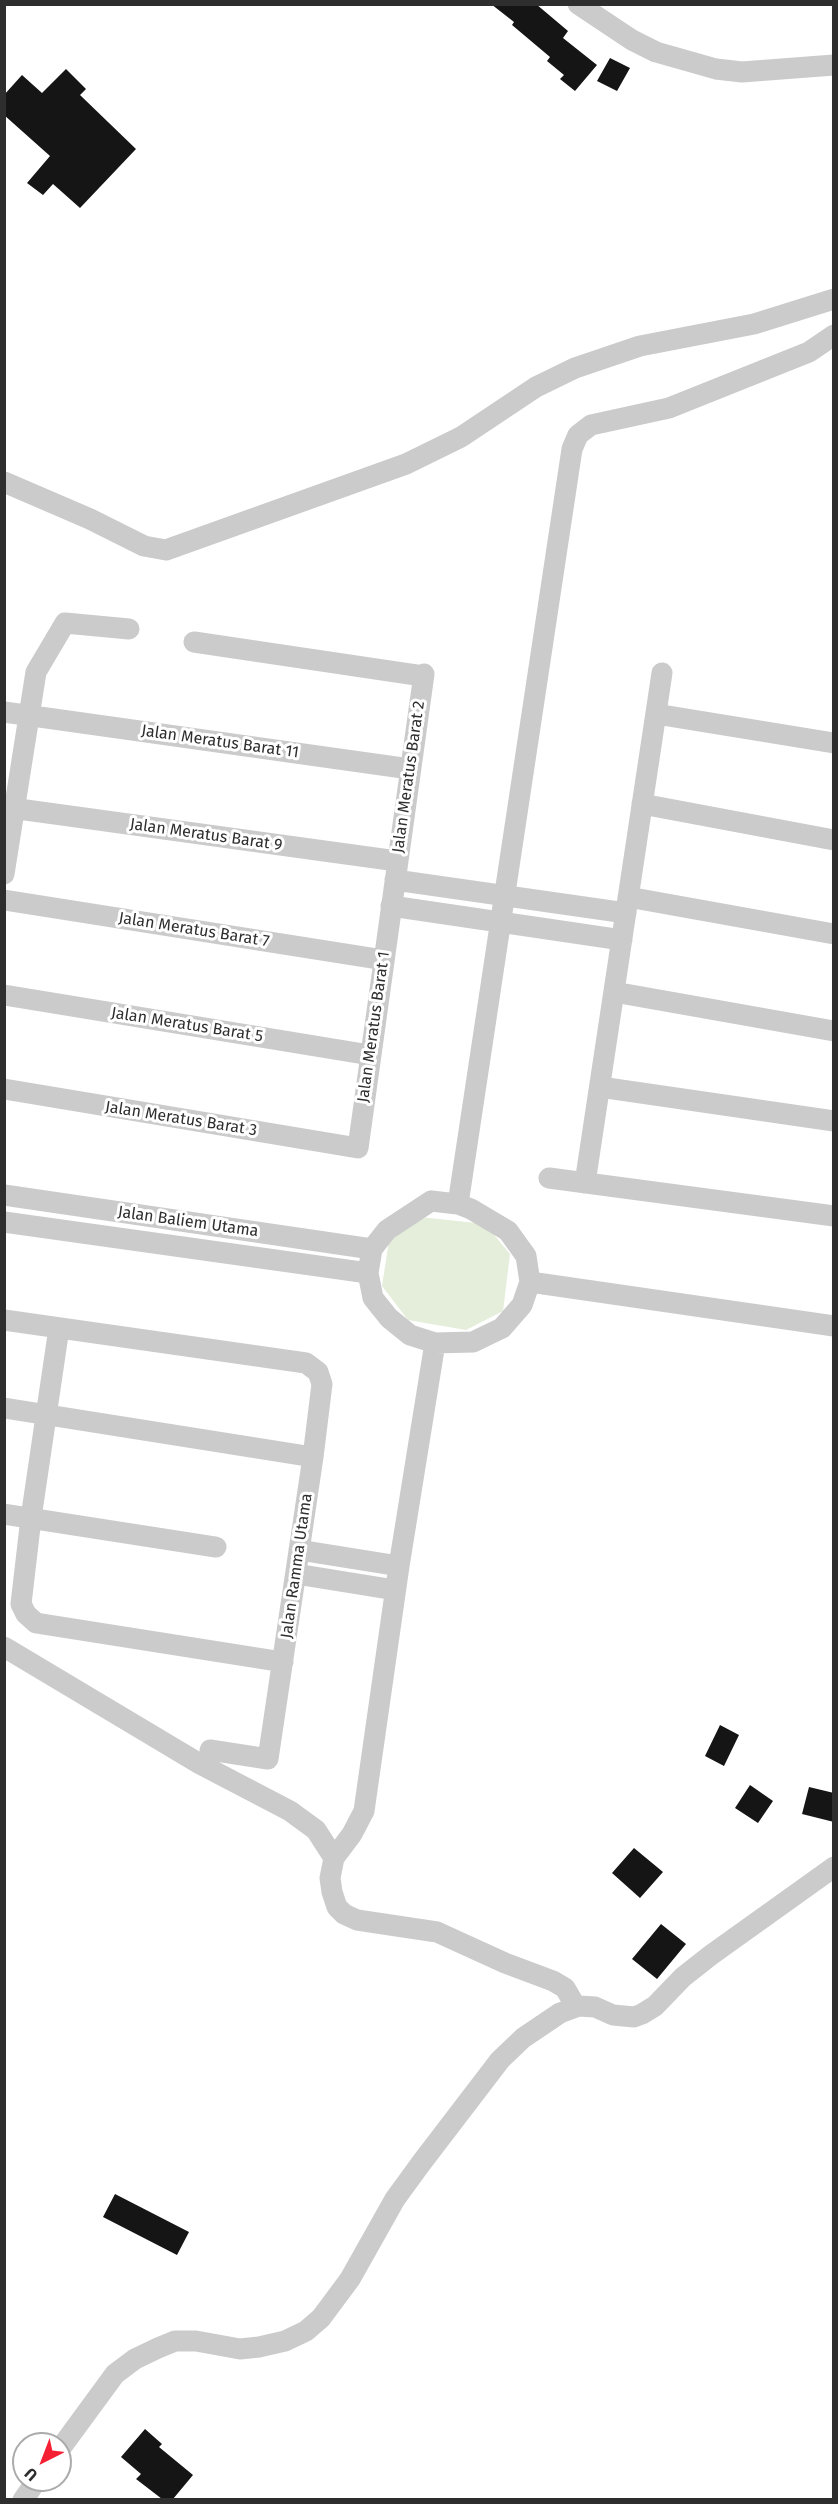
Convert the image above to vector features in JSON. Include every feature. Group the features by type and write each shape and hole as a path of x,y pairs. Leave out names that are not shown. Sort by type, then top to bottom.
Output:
{"street":[{"path":"578,4 632,40 656,52 716,69 742,72 834,65"},
{"path":"4,482 90,519 144,546 166,550 406,464 461,437 536,387 574,368 640,346 744,327 834,299"},
{"path":"458,1204 572,449 578,435 591,425 669,408 809,352 834,335"},
{"path":"4,874 10,808 36,672 65,623 129,629"},
{"name":"Jalan Meratus Barat 2","path":"194,642 423,675 391,906"},
{"path":"585,1183 662,673"},
{"name":"Jalan Meratus Barat 11","path":"4,712 410,769"},
{"path":"656,714 834,743"},
{"path":"642,804 834,840"},
{"name":"Jalan Meratus Barat 9","path":"10,808 396,871 504,895 627,905 834,934"},
{"name":"Jalan Meratus Barat 7","path":"4,900 384,960"},
{"path":"391,906 622,940"},
{"name":"Jalan Meratus Barat 1","path":"358,1148 391,906"},
{"path":"614,992 834,1031"},
{"name":"Jalan Meratus Barat 5","path":"4,995 370,1055"},
{"path":"600,1087 834,1121"},
{"name":"Jalan Meratus Barat 3","path":"4,1089 358,1148"},
{"path":"549,1178 834,1216"},
{"name":"Jalan Baliem Utama","path":"4,1195 372,1249"},
{"path":"431,1201 458,1204 508,1231 526,1257 530,1282 522,1305 502,1328 473,1342 435,1343 410,1335 389,1318 372,1298 368,1273 372,1249 387,1230 431,1201"},
{"name":"Jalan Baliem Utama","path":"4,1222 368,1273"},
{"path":"530,1282 834,1326"},
{"path":"4,1320 59,1328 31,1518 21,1604 26,1614 36,1623 283,1662"},
{"name":"Jalan Ramma Utama","path":"59,1328 306,1363 318,1372 322,1384 313,1457 268,1759 210,1750"},
{"path":"435,1343 395,1590 363,1811 352,1834 334,1858 330,1878 332,1892 337,1907 344,1914 366,1922 437,1932 505,1963 553,1981 565,1988 572,2000 573,2008"},
{"path":"4,1408 313,1457"},
{"path":"4,1514 216,1547"},
{"path":"299,1550 399,1566"},
{"path":"296,1574 395,1590"},
{"path":"4,1647 200,1764 290,1811 316,1830 334,1858"},
{"path":"72,2433 115,2374 135,2359 158,2348 175,2341 240,2349 259,2347 285,2341 306,2331 321,2318 350,2279 395,2199 500,2060 523,2038 560,2013 579,2006 595,2007 613,2015 634,2017 642,2014 655,2006 683,1977 729,1940 834,1867"}],"green space":[{"path":"420,1217 485,1224 510,1254 503,1311 466,1330 408,1320 382,1286 389,1241"}],"building":[{"path":"491,4 536,4 568,31 563,38 597,65 575,91 560,79 564,75 547,61 550,57 512,25 514,22"},
{"path":"610,58 630,68 617,91 597,81"},
{"path":"66,69 86,89 80,95 136,149 80,208 53,184 43,195 27,183 50,156 4,115 4,95 22,75 42,93"},
{"path":"720,1725 739,1735 724,1766 705,1756"},
{"path":"750,1785 773,1801 758,1823 735,1808"},
{"path":"809,1787 834,1793 834,1822 802,1814"},
{"path":"634,1848 663,1872 640,1898 612,1873"},
{"path":"661,1924 686,1944 657,1979 632,1959"},
{"path":"115,2194 189,2232 177,2255 103,2217"},
{"path":"145,2429 162,2444 159,2447 193,2475 173,2499 162,2499 136,2479 141,2474 121,2457"}]}
